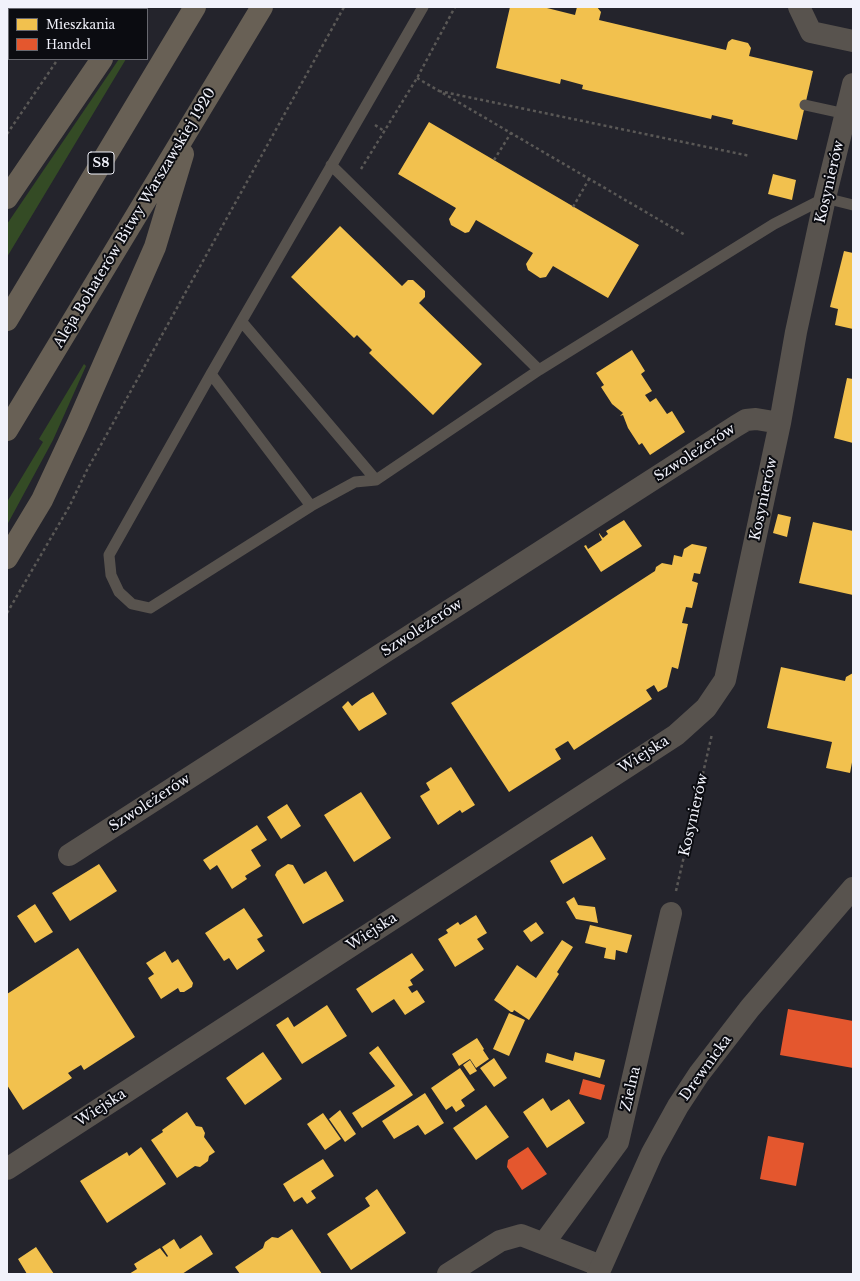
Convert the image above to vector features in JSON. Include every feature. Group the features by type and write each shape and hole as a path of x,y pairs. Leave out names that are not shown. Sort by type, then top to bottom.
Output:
{"highway":[{"name":"S8","path":"7,320 195,7"},
{"name":"Aleja Bohaterów Bitwy Warszawskiej 1920","path":"7,430 262,7"},
{"path":"7,198 101,60"},
{"path":"7,558 42,500 77,425 155,247 192,124"}],"street":[{"path":"799,7 811,32 853,42"},
{"name":"Kosynierów","path":"725,680 780,423 796,332 825,198 853,84"},
{"name":"Szwoleżerów","path":"69,855 736,426 746,420 756,419 780,423"},
{"name":"Wiejska","path":"7,1170 676,735 706,708 725,680"},
{"name":"Drewnicka","path":"599,1270 652,1153 678,1106 699,1074 750,1008 853,888"},
{"name":"Zielna","path":"544,1243 618,1142 671,913"},
{"path":"448,1274 500,1241 521,1235 544,1243 599,1270"}],"lane":[{"path":"423,7 211,374 109,555 111,575 119,592 132,604 150,608 311,506 355,482 376,480 539,370 766,229 825,198 853,205"},
{"path":"805,105 846,114"},
{"path":"331,165 539,370"},
{"path":"242,322 376,480"},
{"path":"211,374 311,506"}],"path":[{"path":"7,614 61,520 344,7"},
{"path":"351,185 417,78 456,7"},
{"path":"7,134 57,60"},
{"path":"417,78 684,235"},
{"path":"439,91 750,156"},
{"path":"494,160 511,133"},
{"path":"573,207 589,179"},
{"name":"Kosynierów","path":"671,913 714,727"}],"green space":[{"path":"118,60 125,60 7,257 7,224"},
{"path":"84,364 86,366 53,440 7,525 7,502 43,442 39,439"}],"building: Mieszkania":[{"path":"510,7 543,7 575,15 577,7 597,7 601,12 599,20 726,50 728,42 732,39 748,43 751,48 749,56 813,71 797,140 732,124 733,120 712,115 711,119 582,89 583,85 561,79 560,84 496,68"},
{"path":"429,122 639,245 608,298 553,266 546,277 540,278 528,270 526,264 533,253 476,220 469,232 465,233 451,225 449,219 456,208 398,174"},
{"path":"773,174 796,180 792,200 768,194"},
{"path":"340,226 402,286 408,280 413,280 425,291 425,297 419,303 482,364 433,415 369,353 372,350 357,335 354,338 291,277"},
{"path":"844,251 853,253 853,329 835,325 838,309 830,307"},
{"path":"632,350 645,371 641,374 652,391 645,395 650,402 656,398 667,414 672,411 685,432 650,455 642,443 639,445 628,428 623,415 620,416 623,413 612,404 601,387 604,385 596,373"},
{"path":"847,378 853,379 853,443 834,438"},
{"path":"778,514 791,517 787,537 773,533"},
{"path":"624,520 642,546 601,572 584,546 586,545 588,549 602,540 599,533 603,538 608,534 606,531"},
{"path":"813,522 853,531 853,595 799,583"},
{"path":"692,544 707,547 700,574 694,573 692,581 698,583 692,608 686,607 682,623 688,624 678,669 672,667 667,687 658,692 654,685 646,690 652,699 574,750 568,741 555,749 561,759 509,792 451,703 655,571 656,567 662,563 672,565 674,555 682,557 684,549"},
{"path":"781,667 845,681 846,677 853,673 853,757 850,773 826,768 832,742 767,728"},
{"path":"373,692 387,714 359,731 342,707 348,701 352,706"},
{"path":"451,767 475,805 462,813 460,810 438,825 420,796 430,790 426,783"},
{"path":"361,792 391,838 354,862 324,815"},
{"path":"287,804 301,826 281,839 267,817"},
{"path":"257,825 267,840 251,850 261,866 245,876 247,879 232,889 217,865 210,870 203,860"},
{"path":"592,836 606,859 563,884 550,861"},
{"path":"99,864 117,891 70,921 52,893"},
{"path":"288,864 293,865 304,884 326,871 344,901 303,924 275,875 277,871"},
{"path":"574,897 578,905 595,907 598,923 576,919 566,902"},
{"path":"35,904 53,932 35,943 17,916"},
{"path":"244,908 263,936 257,939 265,951 237,970 229,958 224,961 205,933"},
{"path":"476,915 487,933 477,939 484,949 455,967 438,939 448,933 446,930 458,922 460,925"},
{"path":"536,922 544,933 531,942 523,931"},
{"path":"590,925 632,935 627,953 616,950 615,960 604,958 606,948 585,943"},
{"path":"562,940 573,947 557,972 559,974 529,1020 514,1010 511,1012 494,1000 517,965 536,978"},
{"path":"78,948 135,1037 84,1070 81,1065 68,1073 72,1078 23,1110 7,1085 7,994"},
{"path":"165,951 172,963 178,959 193,983 192,987 184,992 180,992 178,988 161,999 148,978 154,974 146,963"},
{"path":"412,953 424,970 410,980 413,985 408,987 412,993 417,990 425,1002 405,1015 394,999 372,1013 356,989"},
{"path":"327,1005 347,1036 302,1064 276,1025 288,1017 294,1027"},
{"path":"509,1013 525,1020 509,1056 493,1049"},
{"path":"477,1038 489,1059 476,1068 470,1059 459,1066 452,1054"},
{"path":"378,1046 413,1095 362,1128 352,1113 395,1086 369,1053"},
{"path":"263,1052 282,1079 245,1105 226,1078"},
{"path":"575,1052 605,1060 600,1078 545,1062 547,1053 573,1061"},
{"path":"494,1058 507,1078 494,1087 480,1068"},
{"path":"470,1060 477,1071 470,1075 463,1065"},
{"path":"460,1068 475,1090 461,1100 465,1106 456,1112 452,1106 446,1110 431,1088"},
{"path":"425,1093 444,1123 425,1135 418,1125 394,1139 382,1121"},
{"path":"543,1098 551,1111 569,1099 585,1123 547,1148 523,1112"},
{"path":"486,1105 509,1137 476,1160 453,1128"},
{"path":"340,1110 356,1134 345,1142 329,1119"},
{"path":"187,1112 196,1126 202,1127 205,1133 204,1137 215,1152 209,1156 208,1161 200,1167 195,1166 177,1178 151,1140"},
{"path":"323,1113 341,1139 325,1150 307,1124"},
{"path":"141,1147 166,1184 107,1223 80,1181 127,1152 129,1156"},
{"path":"323,1159 334,1176 311,1191 316,1198 307,1204 302,1197 294,1202 283,1184"},
{"path":"377,1189 406,1233 351,1270 327,1234 370,1206 365,1198"},
{"path":"292,1229 322,1274 240,1274 235,1267 263,1248 265,1242 272,1237 278,1238"},
{"path":"201,1235 213,1254 182,1274 129,1274 137,1269 134,1264 160,1248 167,1257 168,1256 162,1247 174,1239 180,1249"},
{"path":"36,1247 54,1274 27,1274 18,1259"}],"building: Handel":[{"path":"788,1009 853,1021 853,1068 780,1055"},
{"path":"583,1079 605,1085 601,1100 579,1094"},
{"path":"768,1136 804,1143 796,1186 760,1179"},
{"path":"528,1147 547,1174 522,1190 507,1167 508,1160"}]}
